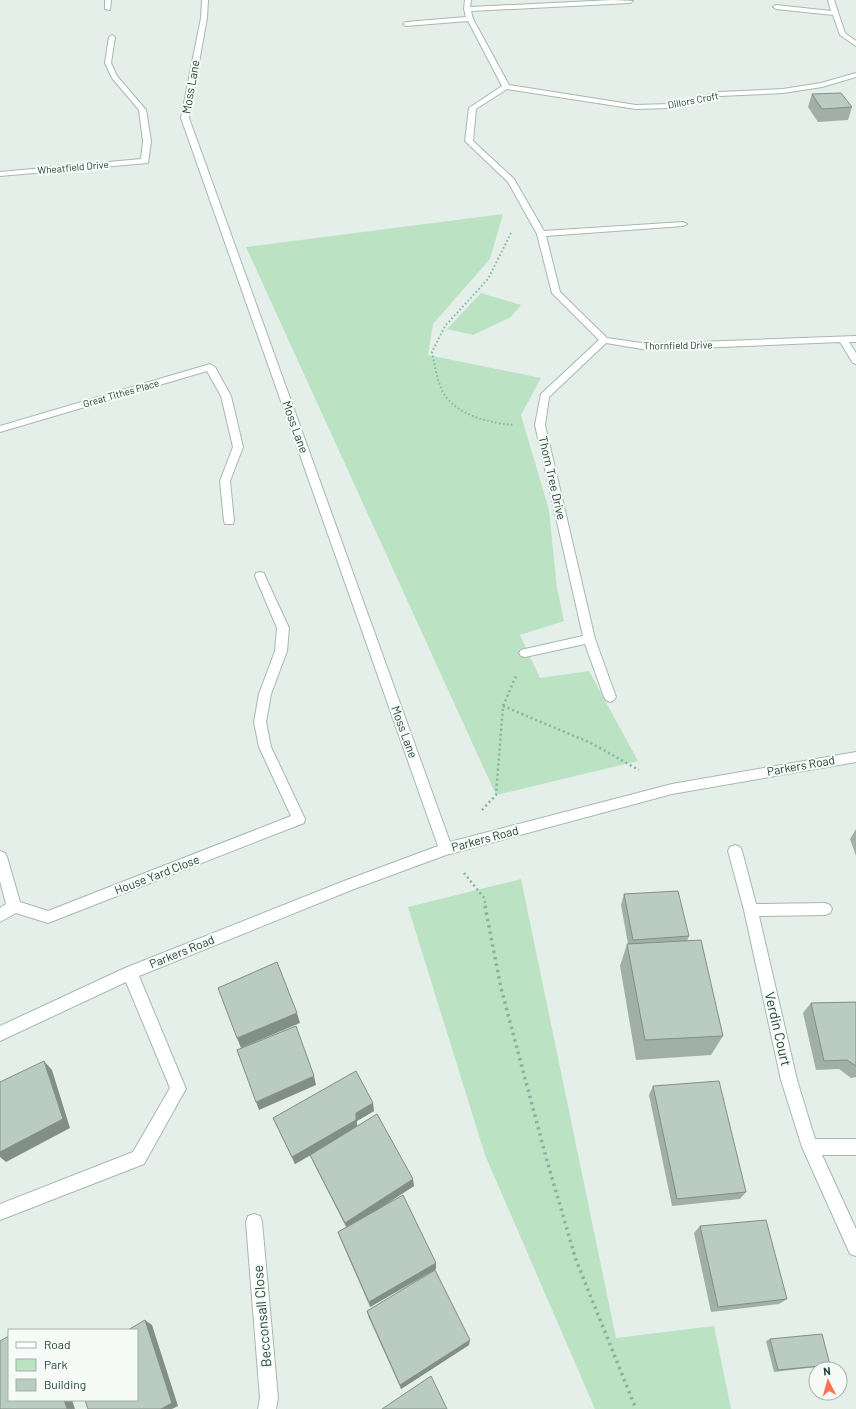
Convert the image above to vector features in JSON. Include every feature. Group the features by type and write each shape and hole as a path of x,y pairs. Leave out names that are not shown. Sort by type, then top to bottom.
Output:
{"street":[{"path":"108,0 108,9"},
{"name":"Moss Lane","path":"206,0 185,118 446,849"},
{"path":"468,0 467,9 470,19 506,87 473,108 469,141 511,181 541,234 556,293 604,340"},
{"path":"831,0 842,34 856,44"},
{"path":"467,9 611,5 630,1"},
{"path":"776,7 834,13"},
{"path":"406,24 470,19"},
{"name":"Wheatfield Drive","path":"0,174 146,161 147,141 142,110 114,77 108,63 112,37"},
{"name":"Dillors Croft","path":"506,87 636,107 670,106 720,94 783,91 822,85 856,76"},
{"path":"541,234 683,224"},
{"name":"Thornfield Drive","path":"604,340 648,347 843,340 856,338"},
{"name":"Thorn Tree Drive","path":"604,340 544,396 540,425 590,639 610,697"},
{"path":"843,340 856,361"},
{"name":"Great Tithes Place","path":"0,429 210,367 226,396 238,447 225,482 229,521"},
{"name":"House Yard Close","path":"14,906 48,917 299,819 265,747 260,722 265,694 281,651 283,628 260,576"},
{"path":"525,653 590,639"},
{"name":"Parkers Road","path":"0,1034 130,973 349,885 446,849 672,789 856,757"},
{"name":"Verdin Court","path":"735,851 751,910 789,1080 810,1147 856,1248"},
{"path":"0,857 14,906 0,916"},
{"path":"751,910 825,909"},
{"path":"0,1212 138,1158 178,1089 130,973"},
{"path":"810,1147 856,1147"},
{"name":"Becconsall Close","path":"254,1222 270,1398 267,1409"}],"path":[{"path":"512,227 507,243 488,279 445,326 432,352 440,384 448,399 463,410 484,421 512,425 540,425"},
{"path":"481,811 496,795 503,706 525,653"},
{"path":"503,706 591,743 672,789"},
{"path":"446,849 484,898 501,988 547,1161 576,1260 636,1409"}],"green space":[{"path":"503,214 490,259 433,324 428,355 541,378 521,415 549,510 557,588 564,621 520,635 540,678 589,671 638,761 496,795 246,247"},
{"path":"481,293 521,305 511,317 473,335 447,329"},
{"path":"521,879 616,1338 714,1326 731,1409 595,1409 485,1155 408,907"}],"building":[{"path":"841,93 852,107 822,109 812,94"},
{"path":"678,891 689,936 633,940 624,894"},
{"path":"701,940 723,1036 645,1040 627,944"},
{"path":"277,962 297,1013 237,1038 218,988"},
{"path":"856,1002 856,1066 847,1060 824,1061 811,1003"},
{"path":"296,1026 314,1076 256,1102 237,1050"},
{"path":"44,1061 63,1119 0,1152 0,1082"},
{"path":"356,1071 373,1103 356,1113 356,1120 292,1157 273,1118"},
{"path":"719,1081 746,1192 677,1199 653,1086"},
{"path":"377,1114 413,1179 345,1223 310,1155"},
{"path":"403,1195 436,1263 369,1302 338,1232"},
{"path":"766,1220 787,1299 718,1307 700,1226"},
{"path":"435,1270 470,1340 400,1385 367,1311"},
{"path":"145,1320 172,1403 161,1409 88,1409 85,1401 138,1401 138,1329 130,1329"},
{"path":"822,1334 829,1361 808,1361 808,1367 778,1370 770,1339"},
{"path":"8,1337 8,1401 64,1401 67,1409 0,1409 0,1341"},
{"path":"431,1376 447,1409 382,1409"}]}
